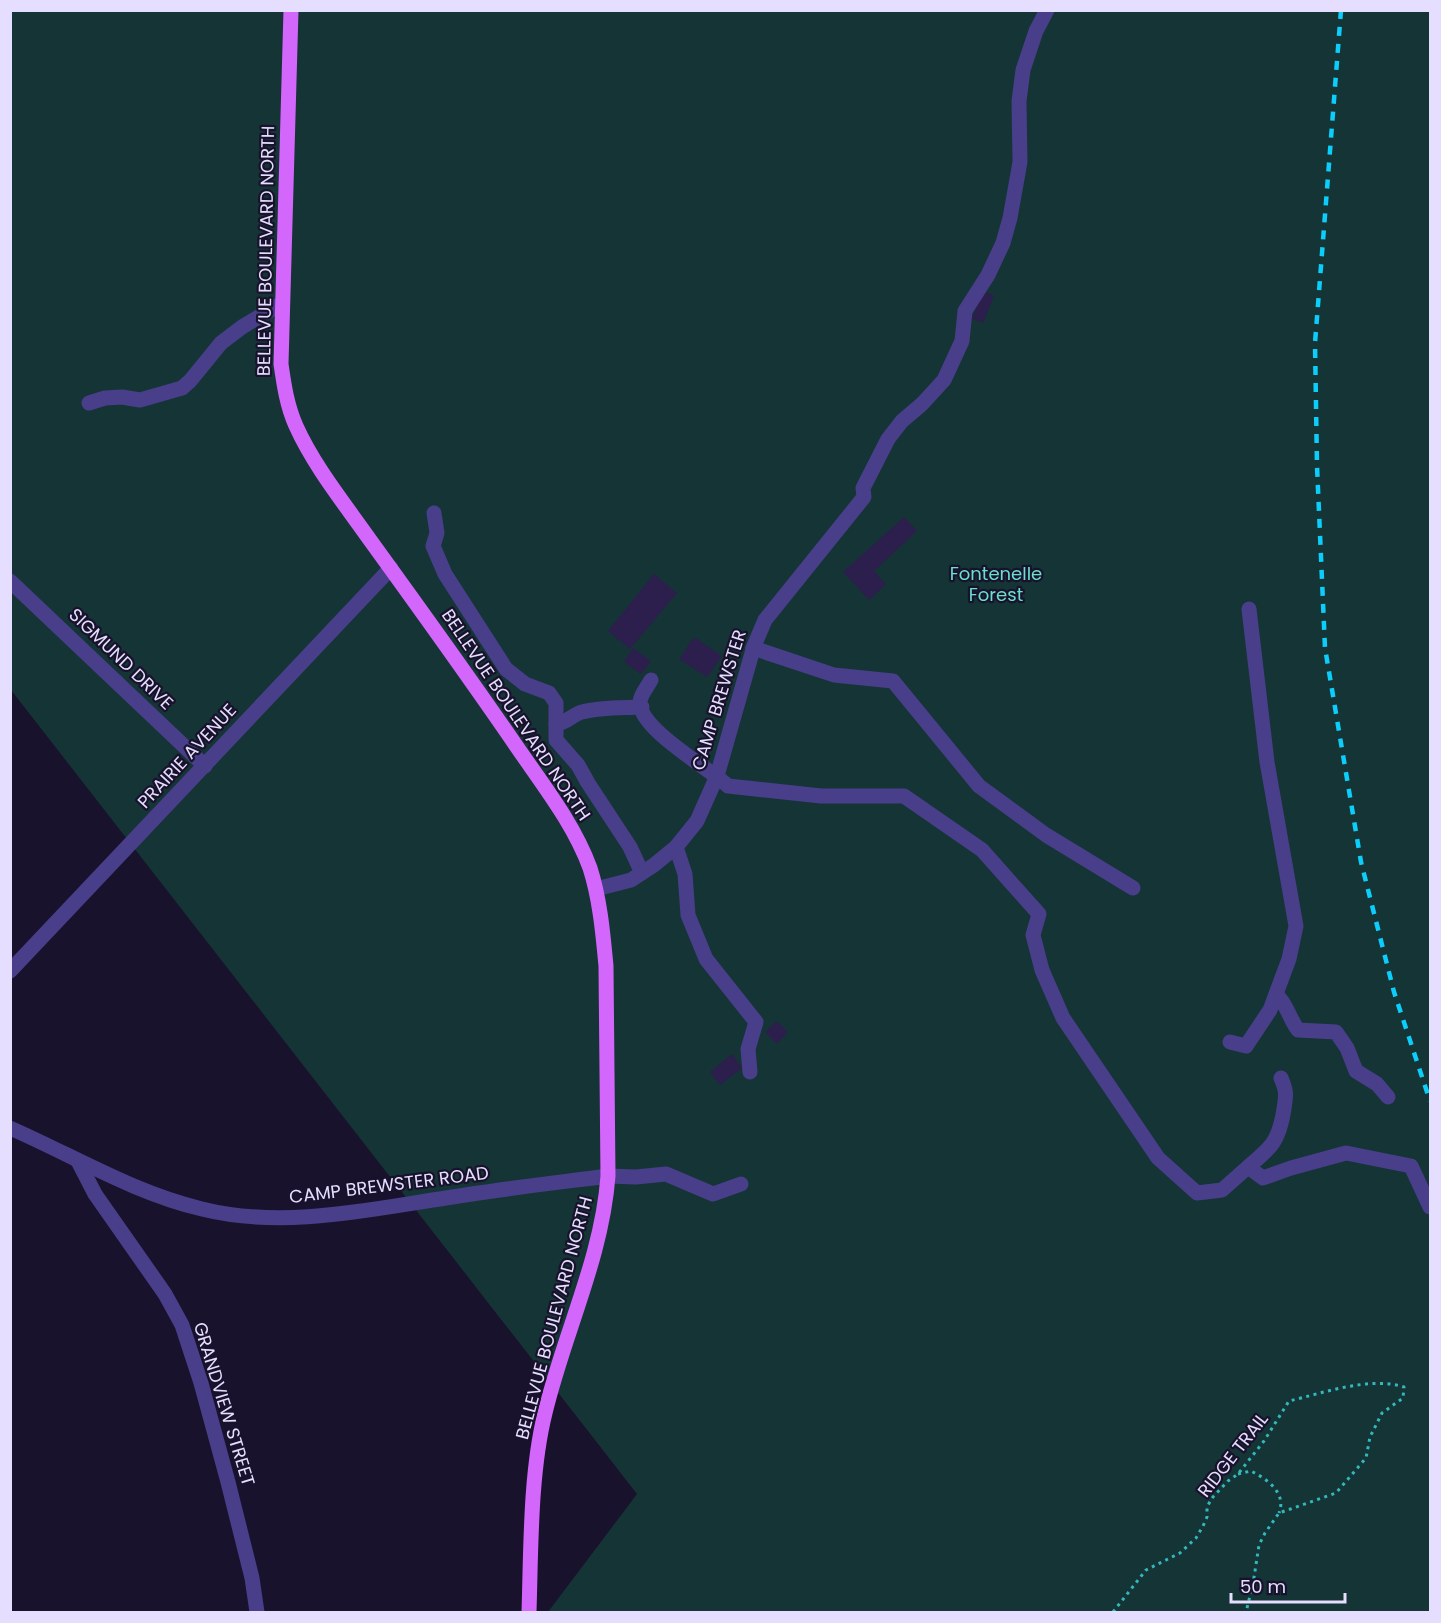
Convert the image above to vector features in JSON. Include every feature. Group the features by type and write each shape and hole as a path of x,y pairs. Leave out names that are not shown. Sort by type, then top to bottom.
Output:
{"main road":[{"name":"BELLEVUE BOULEVARD NORTH","path":"291,10 282,303 282,364 285,394 296,425 315,460 505,729 566,820 590,867 596,890 606,966 609,1176 607,1201 597,1247 545,1414 536,1466 530,1612"}],"street":[{"name":"CAMP BREWSTER","path":"596,890 632,879 642,873 676,847 697,820 717,776 753,648 765,620 864,497 863,488 888,439 902,421 922,404 944,380 962,341 964,310 988,275 1003,243 1010,218 1020,162 1019,100 1023,70 1036,31 1047,10"},
{"path":"89,403 105,398 122,397 140,400 182,388 221,343 251,321 282,303"},
{"path":"434,513 437,532 433,546 445,574 506,669 525,684 549,693 556,703 556,740 578,765 630,847 642,873"},
{"name":"PRAIRIE AVENUE","path":"10,971 391,568"},
{"name":"SIGMUND DRIVE","path":"10,581 205,766"},
{"path":"1230,1042 1246,1046 1270,1010 1288,959 1296,926 1267,762 1249,609"},
{"path":"753,648 834,675 893,681 979,786 1046,835 1133,888"},
{"path":"651,680 640,700 643,714 664,738 728,786 821,796 904,796 982,849 1039,914 1033,935 1042,970 1063,1018 1158,1158 1197,1193 1222,1190 1269,1149 1281,1131 1287,1091 1281,1078"},
{"path":"556,724 564,723 579,712 642,707"},
{"path":"676,847 685,874 688,915 706,959 756,1022 748,1049 750,1072"},
{"path":"1276,994 1285,1002 1298,1030 1336,1032 1347,1048 1356,1071 1377,1084 1388,1097"},
{"name":"CAMP BREWSTER ROAD","path":"10,1128 52,1146 78,1161 169,1200 205,1210 242,1215 288,1218 338,1214 609,1176 636,1177 666,1174 713,1194 741,1184"},
{"path":"1248,1167 1263,1178 1346,1153 1411,1166 1431,1208"},
{"name":"GRANDVIEW STREET","path":"78,1161 95,1194 165,1294 182,1325 201,1383 228,1482 252,1578 257,1612"}],"path":[{"name":"RIDGE TRAIL","path":"1113,1612 1146,1570 1180,1553 1196,1538 1207,1517 1207,1507 1212,1498 1238,1474 1264,1441 1289,1401 1349,1386 1393,1383 1404,1387 1403,1398 1382,1413 1370,1437 1366,1458 1336,1493 1279,1513"},
{"path":"1238,1474 1251,1471 1264,1478 1280,1494 1282,1507 1259,1545 1246,1612"}],"green space":[{"name":"Fontenelle Forest","path":"11,11 1430,11 1430,1612 548,1612 637,1494 11,690"}],"building":[{"path":"983,291 994,296 983,323 972,319"},
{"path":"904,517 917,531 874,571 886,584 869,600 843,572"},
{"path":"654,574 677,593 630,649 608,631"},
{"path":"694,637 722,656 707,677 679,659"},
{"path":"633,648 651,661 641,674 624,662"},
{"path":"777,1021 788,1032 777,1044 765,1032"},
{"path":"732,1054 742,1068 720,1085 710,1072"}],"railway":[{"path":"1341,10 1315,343 1317,466 1325,648 1361,862 1394,992 1430,1101"}]}
